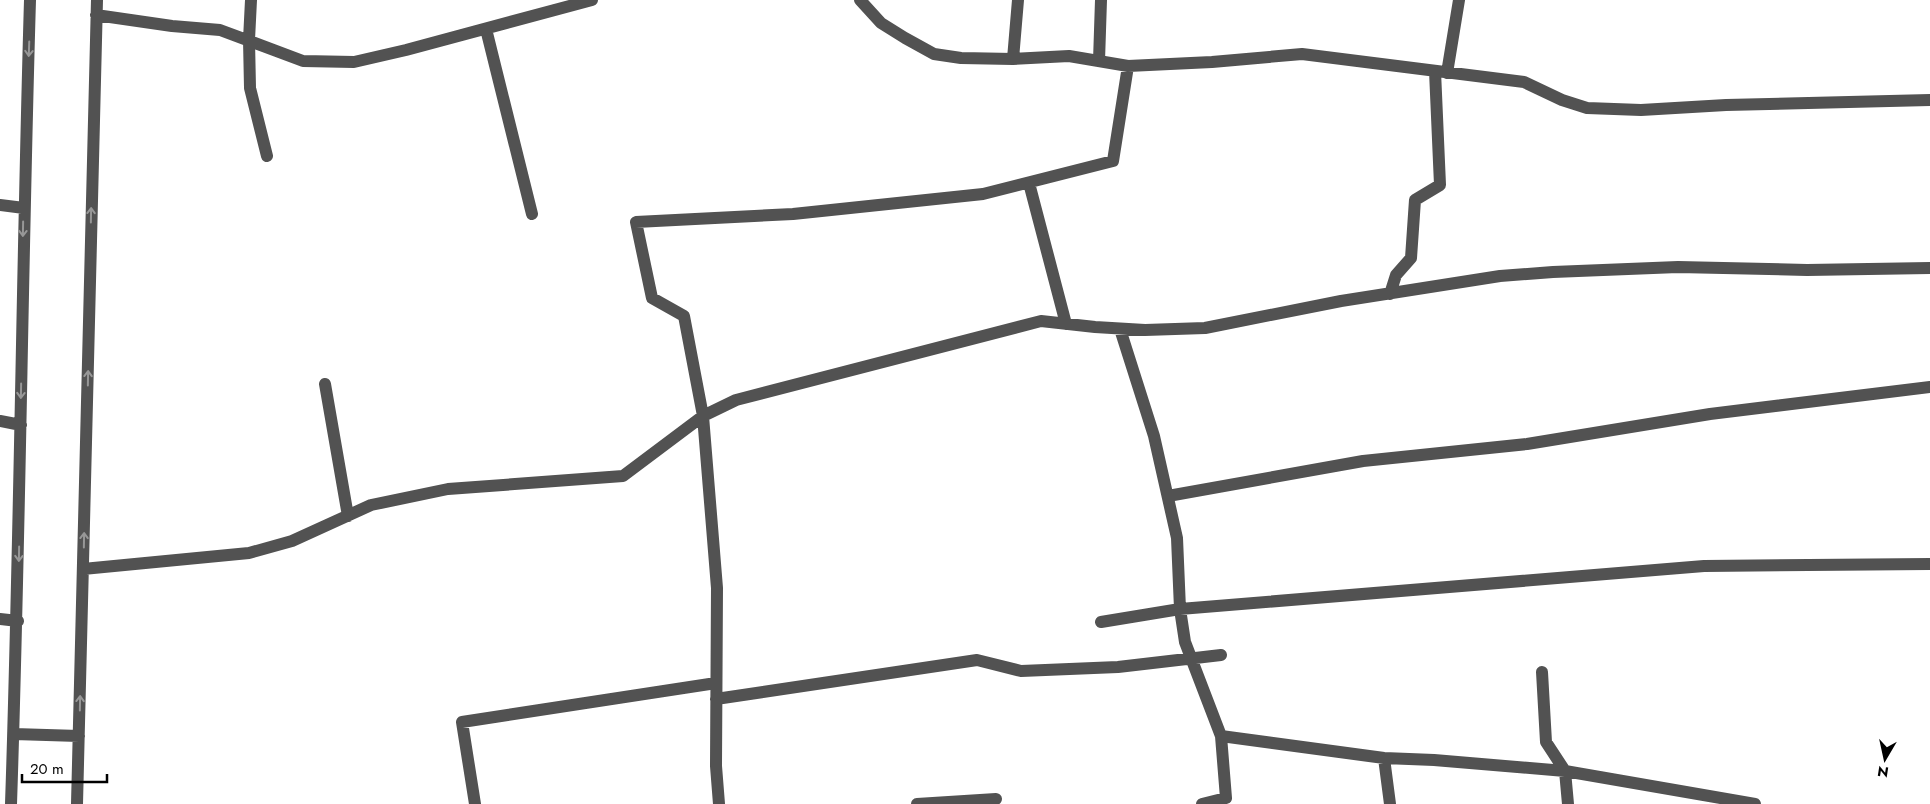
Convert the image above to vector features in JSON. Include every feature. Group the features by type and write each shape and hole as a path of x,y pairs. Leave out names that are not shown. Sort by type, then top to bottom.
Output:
{"street":[{"path":"11,804 18,621 24,208 30,0"},
{"path":"77,804 97,0"},
{"path":"251,0 249,40 250,88 266,156"},
{"path":"96,15 172,26 220,30 303,61 354,62 592,0"},
{"path":"860,0 881,23 934,54 961,58 1013,59 1069,56 1128,66 1212,62 1302,54 1524,82 1562,100 1587,108 1641,110 1735,104 1930,100"},
{"path":"1013,59 1018,0"},
{"path":"1099,61 1101,0"},
{"path":"1390,294 1396,275 1412,258 1415,200 1440,186 1441,72 1459,0"},
{"path":"486,29 532,214"},
{"path":"719,804 716,766 717,588 703,416 684,316 652,298 636,222 793,214 983,194 1113,160 1128,66"},
{"path":"1029,183 1066,324"},
{"path":"0,204 24,208"},
{"path":"83,569 249,553 292,541 372,504 448,489 623,476 703,416 736,400 1042,321 1120,329 1205,328 1341,301 1500,276 1553,272 1678,267 1807,270 1930,268"},
{"path":"1120,329 1154,436 1177,538 1180,609 1185,642 1221,736 1226,798 1202,804"},
{"path":"325,384 348,516"},
{"path":"1168,496 1363,461 1527,444 1710,414 1930,387"},
{"path":"0,421 20,425"},
{"path":"1101,622 1180,609 1704,566 1930,564"},
{"path":"0,619 18,621"},
{"path":"716,700 977,660 1021,671 1118,667 1221,655"},
{"path":"1542,672 1546,742 1565,771 1568,804"},
{"path":"475,804 462,722 716,683"},
{"path":"14,734 79,736"},
{"path":"1221,736 1384,758 1434,760 1565,771 1755,804"},
{"path":"1384,758 1390,804"},
{"path":"917,804 996,799"}]}
